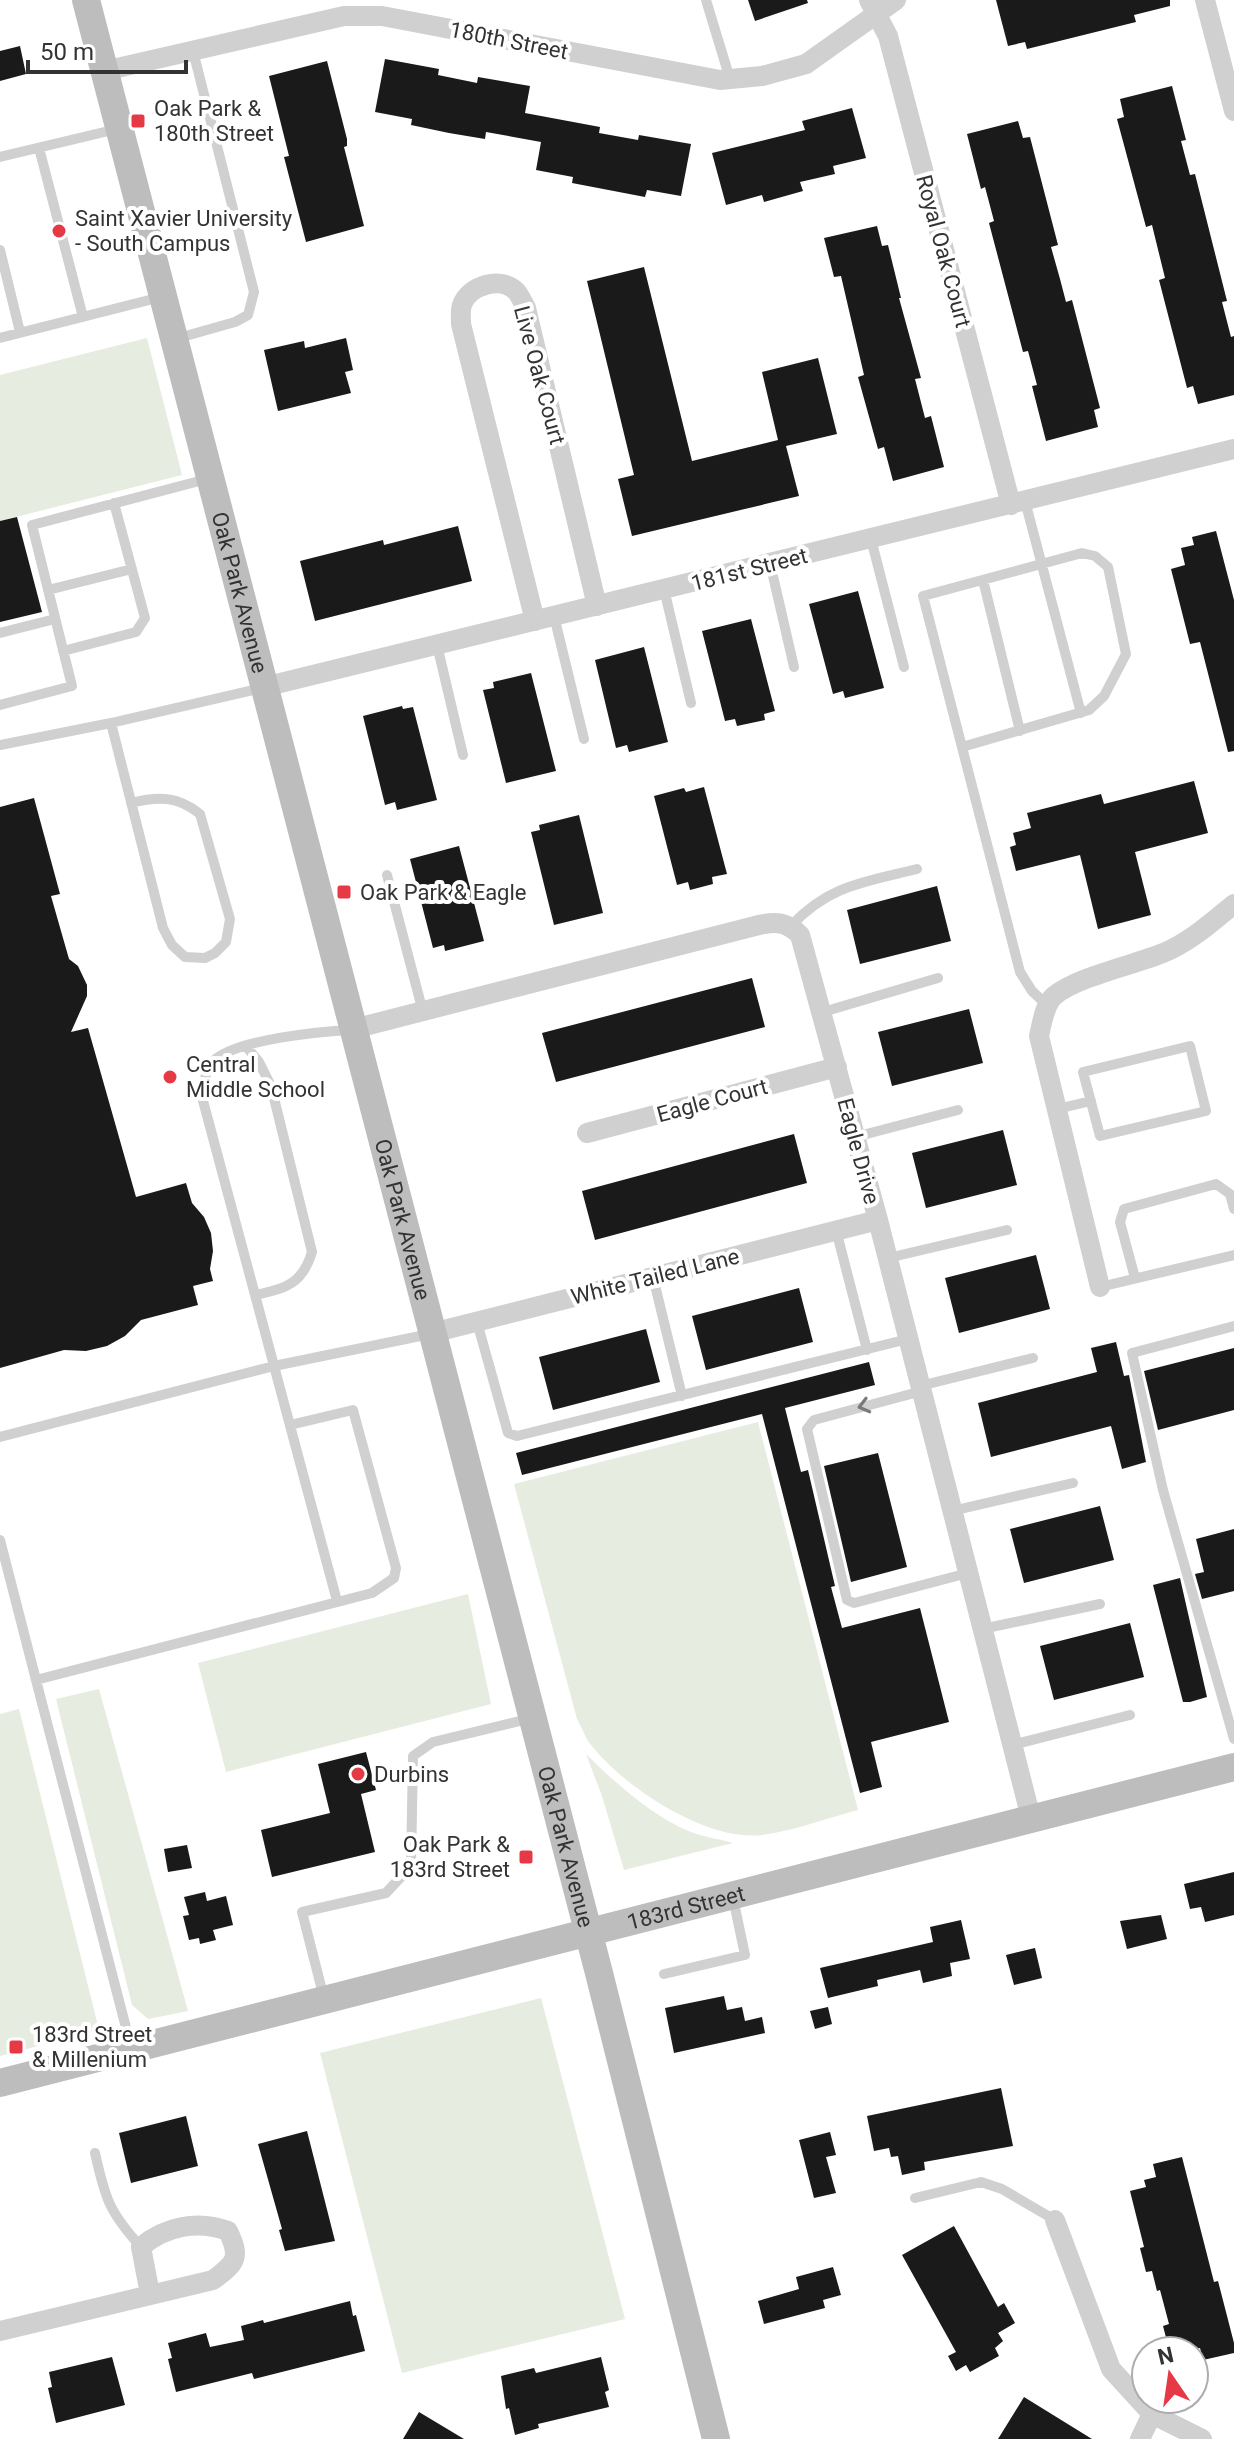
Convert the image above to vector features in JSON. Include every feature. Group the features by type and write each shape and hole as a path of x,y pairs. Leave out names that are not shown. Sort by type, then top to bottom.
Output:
{"street":[{"name":"Oak Park Avenue","path":"86,0 589,1934 716,2439"},
{"name":"180th Street","path":"104,71 344,16 382,16 720,80 762,76 806,64 872,7 896,0"},
{"path":"1205,0 1234,111"},
{"name":"Royal Oak Court","path":"872,7 888,36 1018,503"},
{"name":"Live Oak Court","path":"544,619 461,324 461,306 470,292 485,285 502,284 515,290 526,308 597,606"},
{"name":"181st Street","path":"264,687 1234,449"},
{"path":"1100,1287 1039,1036 1048,1006 1052,997 1071,986 1167,952 1234,904"},
{"path":"353,1029 759,925 775,922 791,926"},
{"name":"Eagle Drive","path":"791,926 805,945 1031,1818"},
{"name":"Eagle Court","path":"587,1133 837,1067"},
{"name":"White Tailed Lane","path":"432,1333 878,1220"},
{"name":"183rd Street","path":"0,2083 1234,1767"},
{"path":"1055,2220 1111,2369 1130,2390"},
{"path":"0,2331 213,2280 232,2266 237,2249 228,2231 200,2224 156,2234 141,2247 150,2294"},
{"path":"1140,2439 1152,2415"},
{"path":"1154,2415 1202,2439"}],"lane":[{"path":"706,0 730,79"},
{"path":"174,339 235,322 248,315 254,292 193,51"},
{"path":"0,157 119,129"},
{"path":"39,148 83,317"},
{"path":"0,250 20,332"},
{"path":"0,338 163,296"},
{"path":"0,705 72,686 32,525 210,478"},
{"path":"63,651 136,632 145,618 114,503"},
{"path":"1018,503 1041,564 1081,713"},
{"path":"871,539 904,667"},
{"path":"962,747 1081,713 1104,696 1126,654 1108,567 1095,556 1082,553 923,596 1020,972 1032,991 1048,1006"},
{"path":"770,563 794,667"},
{"path":"48,590 132,569"},
{"path":"983,580 1020,731"},
{"path":"664,589 691,703"},
{"path":"0,633 55,619"},
{"path":"544,619 584,739"},
{"path":"437,645 463,755"},
{"path":"0,745 264,687"},
{"path":"111,723 131,803 163,928 172,945 185,957 205,958 215,953 226,942 230,919 200,814 187,804 166,797 131,803"},
{"path":"791,926 809,907 846,887 917,869"},
{"path":"387,875 423,1012"},
{"path":"823,1012 938,978"},
{"path":"337,1601 202,1097 205,1075 216,1058 246,1046 303,1033 353,1029"},
{"path":"246,1046 259,1062 271,1086 312,1252 306,1270 296,1280 283,1288 255,1295"},
{"path":"1190,1046 1206,1111 1100,1136 1091,1101 1083,1072 1190,1046"},
{"path":"1057,1109 1091,1101"},
{"path":"855,1137 958,1110"},
{"path":"1135,1278 1120,1222 1124,1209 1216,1184 1230,1194 1234,1209"},
{"path":"836,1230 867,1350"},
{"path":"888,1258 1007,1230"},
{"path":"1100,1287 1234,1255"},
{"path":"653,1277 682,1396"},
{"path":"477,1322 508,1433 517,1436 908,1339"},
{"path":"1234,1326 1132,1353 1163,1490 1234,1739"},
{"path":"0,1437 274,1366 432,1333"},
{"path":"968,1573 854,1603 847,1600 808,1424 921,1388 1033,1358"},
{"path":"36,1680 372,1593 394,1578 396,1568 353,1410 290,1425"},
{"path":"952,1511 1073,1483"},
{"path":"0,1540 131,2049"},
{"path":"982,1629 1100,1604"},
{"path":"1012,1745 1130,1715"},
{"path":"325,2000 302,1912 386,1893 411,1866 413,1756 433,1742 532,1718"},
{"path":"664,1974 745,1955 732,1896"},
{"path":"95,2153 103,2189 116,2220 141,2247"},
{"path":"915,2198 981,2182 1002,2189 1055,2220"}],"shaded area":[{"path":"147,338 182,475 0,521 0,375"},
{"path":"758,1422 858,1810 774,1833 740,1835 691,1820 666,1807 621,1775 588,1741 577,1719 514,1484"},
{"path":"468,1594 491,1704 226,1772 198,1663"},
{"path":"99,1689 188,2011 148,2019 132,2005 56,1699"},
{"path":"19,1709 99,2030 0,2056 0,1714"},
{"path":"586,1754 622,1787 662,1817 691,1832 733,1843 624,1870"},
{"path":"541,1998 625,2319 402,2373 320,2053"}],"building":[{"path":"748,0 807,0 808,3 755,21"},
{"path":"996,0 1170,0 1170,6 1134,15 1136,22 1027,49 1025,42 1008,46"},
{"path":"20,46 26,74 0,81 0,51"},
{"path":"385,59 439,69 438,75 477,83 478,77 530,86 525,113 600,127 599,133 638,140 639,135 691,144 681,196 647,190 645,197 572,183 573,177 536,170 541,142 486,132 485,139 449,133 411,125 412,119 375,112"},
{"path":"327,61 347,139 347,146 344,147 364,226 306,242 284,157 289,156 269,76"},
{"path":"1172,86 1186,140 1181,141 1190,175 1195,174 1227,301 1222,302 1231,337 1234,336 1234,395 1198,404 1193,386 1187,388 1159,280 1165,278 1152,225 1146,227 1117,119 1124,117 1120,99"},
{"path":"852,108 866,158 833,166 835,174 800,182 803,191 764,202 762,195 726,205 712,153 805,130 802,121"},
{"path":"1018,121 1023,138 1030,137 1058,245 1051,247 1066,302 1072,300 1100,408 1094,410 1098,427 1046,441 1032,386 1037,385 1028,351 1023,352 989,223 994,221 985,187 981,189 967,134"},
{"path":"877,226 882,246 888,245 921,378 915,379 925,418 931,416 944,467 893,481 884,447 878,449 858,377 864,375 841,276 834,277 824,238"},
{"path":"644,267 692,461 778,440 762,372 818,358 837,434 786,446 799,496 632,536 618,479 634,475 587,281"},
{"path":"346,338 353,370 345,372 351,393 278,411 264,350 304,341 305,348"},
{"path":"17,517 42,612 0,622 0,521"},
{"path":"458,526 472,581 315,621 300,561 383,540 384,545"},
{"path":"1216,531 1234,600 1234,751 1228,752 1200,642 1190,644 1171,569 1185,565 1181,548 1194,545 1192,537"},
{"path":"858,591 884,688 845,698 843,691 833,694 809,604"},
{"path":"751,619 775,711 764,714 765,720 737,726 735,719 725,721 702,631"},
{"path":"644,647 668,742 629,752 627,745 616,748 595,660"},
{"path":"531,673 556,771 506,783 483,690 494,688 493,682"},
{"path":"402,706 403,709 413,707 437,800 397,810 395,802 385,805 363,716"},
{"path":"1194,781 1208,833 1135,852 1151,915 1098,929 1080,855 1016,871 1010,847 1016,845 1013,833 1031,828 1027,813 1101,794 1104,804"},
{"path":"704,787 727,874 712,877 713,884 690,890 688,882 677,885 654,796 684,788 686,792"},
{"path":"34,798 60,894 51,896 69,959 78,966 87,985 87,996 71,1032 88,1028 136,1197 186,1183 192,1203 204,1217 211,1233 213,1251 210,1269 213,1281 193,1286 198,1305 141,1320 125,1336 107,1346 86,1351 64,1350 0,1368 0,807"},
{"path":"579,815 603,913 554,925 531,832 540,830 539,825"},
{"path":"459,846 484,941 445,951 444,945 433,948 410,859"},
{"path":"937,886 951,941 860,964 847,910"},
{"path":"752,978 765,1027 556,1082 542,1033"},
{"path":"969,1009 983,1063 892,1086 878,1032"},
{"path":"1003,1130 1017,1185 926,1208 912,1153"},
{"path":"794,1134 807,1183 595,1240 582,1191"},
{"path":"1036,1255 1050,1309 959,1333 945,1278"},
{"path":"799,1288 813,1342 706,1370 692,1316"},
{"path":"646,1329 660,1382 553,1410 539,1357"},
{"path":"1116,1342 1124,1376 1129,1375 1146,1462 1122,1469 1111,1426 991,1457 978,1403 1097,1372 1091,1348"},
{"path":"1234,1348 1234,1410 1158,1430 1144,1371"},
{"path":"869,1362 875,1385 785,1408 801,1472 808,1470 842,1628 920,1608 949,1722 871,1742 882,1787 860,1793 762,1414 522,1475 516,1453"},
{"path":"878,1453 907,1567 851,1582 824,1466"},
{"path":"1100,1506 1114,1560 1024,1583 1010,1529"},
{"path":"1234,1529 1234,1591 1202,1599 1195,1574 1204,1572 1196,1539"},
{"path":"1180,1578 1207,1697 1190,1702 1183,1702 1153,1585"},
{"path":"1130,1623 1144,1677 1054,1700 1040,1646"},
{"path":"366,1752 376,1790 361,1794 375,1852 272,1877 261,1830 330,1813 318,1764"},
{"path":"187,1845 192,1868 168,1872 164,1849"},
{"path":"1234,1872 1234,1915 1205,1922 1201,1907 1190,1909 1184,1884"},
{"path":"205,1892 207,1901 226,1896 233,1925 213,1930 216,1940 200,1944 199,1938 189,1940 183,1916 189,1915 184,1897"},
{"path":"1161,1915 1167,1939 1127,1949 1120,1921"},
{"path":"961,1920 970,1959 950,1963 952,1976 923,1983 920,1970 877,1980 878,1986 828,1998 820,1968 933,1942 930,1927"},
{"path":"1035,1948 1042,1978 1014,1985 1006,1955"},
{"path":"724,1996 727,2010 742,2007 745,2021 762,2017 765,2033 674,2053 665,2008"},
{"path":"828,2007 832,2024 815,2029 810,2011"},
{"path":"1001,2088 1013,2146 924,2162 925,2170 902,2175 898,2156 891,2157 889,2148 874,2151 867,2116"},
{"path":"186,2116 198,2166 131,2183 119,2133"},
{"path":"307,2131 335,2241 285,2251 279,2230 282,2229 258,2144"},
{"path":"830,2132 836,2155 826,2157 836,2193 814,2198 799,2140"},
{"path":"1182,2157 1214,2282 1218,2281 1234,2353 1210,2358 1210,2335 1165,2335 1163,2326 1169,2324 1152,2271 1146,2272 1140,2248 1144,2247 1130,2191 1146,2187 1144,2180 1156,2177 1153,2164"},
{"path":"954,2226 998,2307 1004,2303 1015,2323 998,2333 1003,2341 995,2348 999,2356 970,2372 966,2365 956,2371 948,2356 956,2352 902,2255"},
{"path":"833,2267 841,2295 823,2300 825,2308 764,2324 758,2301 799,2289 796,2277"},
{"path":"350,2301 365,2351 254,2379 252,2373 176,2392 168,2359 172,2358 168,2343 206,2333 210,2347 244,2340 241,2326"},
{"path":"112,2357 125,2405 56,2423 48,2388 52,2387 49,2372"},
{"path":"601,2357 609,2390 605,2392 609,2407 538,2424 539,2428 515,2435 509,2408 506,2409 501,2376 534,2368 536,2373"},
{"path":"1024,2397 1092,2439 998,2439"},
{"path":"419,2412 464,2439 403,2439"}],"place":[{"name":"Oak Park & 180th Street","path":"138,121"},
{"name":"Saint Xavier University - South Campus","path":"59,231"},
{"name":"Oak Park & Eagle","path":"344,892"},
{"name":"Central Middle School","path":"170,1077"},
{"name":"Durbins","path":"358,1774"},
{"name":"Oak Park & 183rd Street","path":"526,1857"},
{"name":"183rd Street & Millenium","path":"16,2047"}]}
